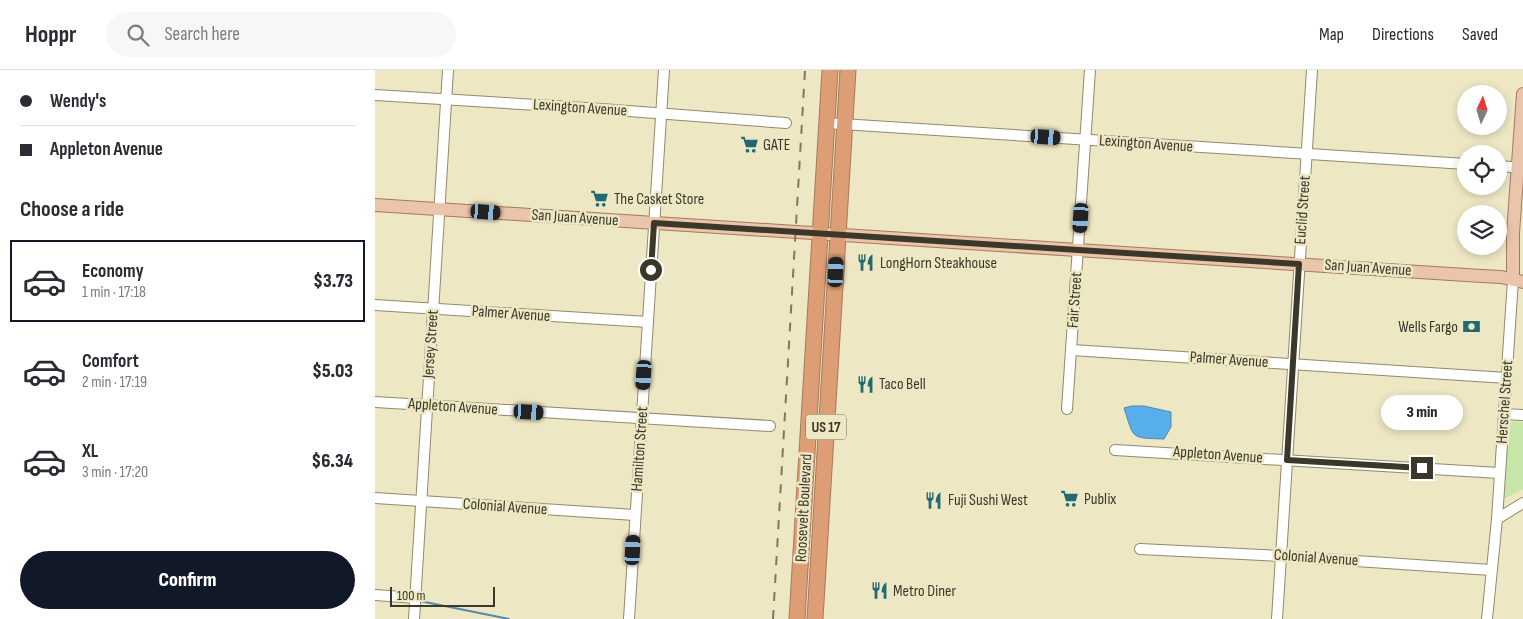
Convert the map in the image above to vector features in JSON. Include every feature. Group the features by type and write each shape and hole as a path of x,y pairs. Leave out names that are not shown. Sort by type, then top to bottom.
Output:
{"highway":[{"name":"Roosevelt Boulevard","path":"797,619 829,70"},
{"name":"Roosevelt Boulevard","path":"815,619 848,70"},
{"path":"813,339 819,348 820,360 818,401 821,410 827,415"},
{"path":"798,596 803,619"}],"main road":[{"name":"Herschel Street","path":"1518,281 1513,233 1520,167 1523,94"},
{"name":"San Juan Avenue","path":"375,205 1482,276 1518,281"}],"street":[{"name":"Jersey Street","path":"414,619 448,70"},
{"name":"Hamilton Street","path":"629,619 664,70"},
{"name":"Fair Street","path":"1067,409 1090,70"},
{"name":"Euclid Street","path":"1277,619 1312,70"},
{"name":"Lexington Avenue","path":"375,95 786,123"},
{"name":"Lexington Avenue","path":"826,123 1457,163"},
{"path":"1507,166 1520,167"},
{"name":"Herschel Street","path":"1487,619 1497,519 1507,378 1518,281"},
{"name":"Palmer Avenue","path":"375,305 648,322"},
{"name":"Palmer Avenue","path":"1072,350 1507,378"},
{"name":"Appleton Avenue","path":"375,402 770,426"},
{"path":"1504,414 1523,415"},
{"name":"Appleton Avenue","path":"1115,450 1499,473"},
{"name":"Colonial Avenue","path":"375,498 635,515"},
{"path":"1497,519 1523,503"},
{"name":"Colonial Avenue","path":"1140,549 1491,570"},
{"path":"375,595 415,598"}],"green space":[{"path":"1506,421 1523,422 1523,489 1501,500"}],"water":[{"path":"1144,406 1171,412 1171,427 1164,439 1145,438 1135,435 1124,408"}],"waterway":[{"path":"420,601 509,619"}],"railway":[{"path":"773,619 805,70"}],"place":[{"name":"GATE","path":"749,145"},
{"name":"The Casket Store","path":"600,199"},
{"name":"LongHorn Steakhouse","path":"866,263"},
{"name":"Wells Fargo","path":"1472,327"},
{"name":"Taco Bell","path":"865,384"},
{"name":"Publix","path":"1070,499"},
{"name":"Fuji Sushi West","path":"934,500"},
{"name":"Metro Diner","path":"879,591"}],"route":[{"path":"651,270 654,223 1299,264 1287,460 1422,468"}]}
